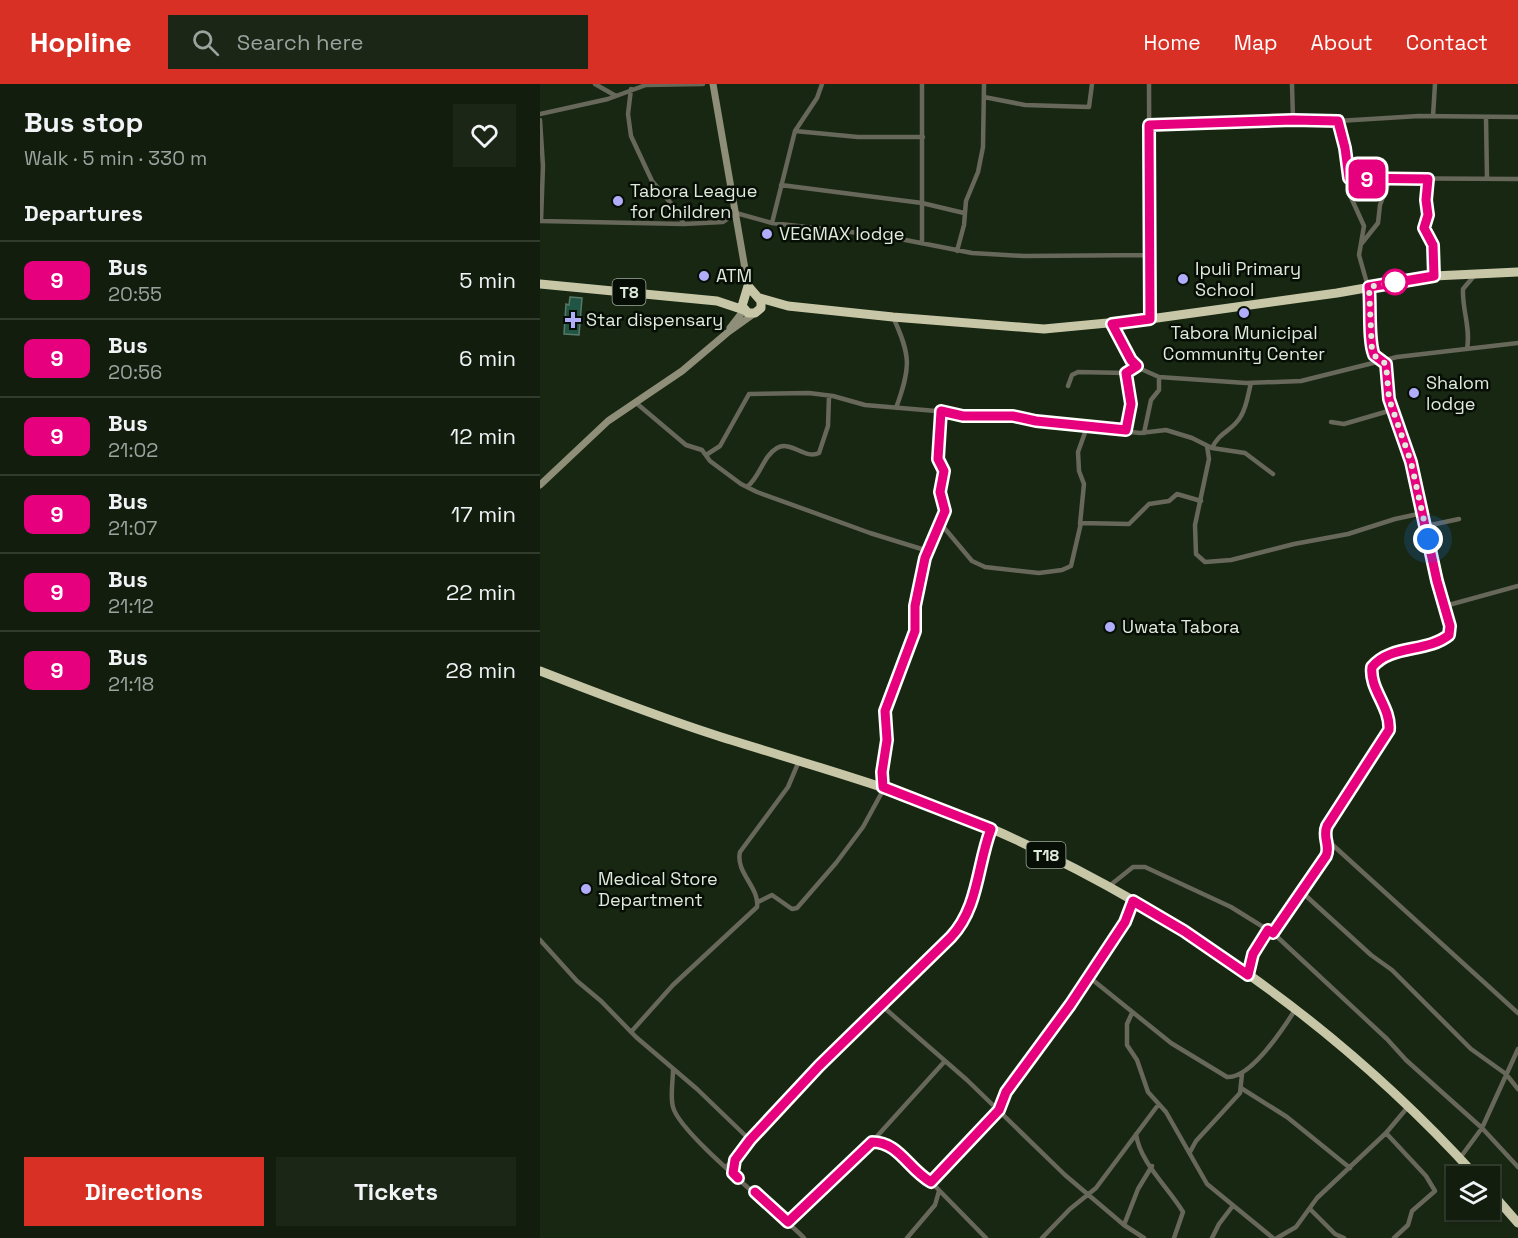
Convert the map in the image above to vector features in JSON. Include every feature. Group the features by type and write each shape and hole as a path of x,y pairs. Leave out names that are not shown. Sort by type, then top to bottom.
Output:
{"highway":[{"path":"748,285 742,303 744,310 748,313 758,306 788,306 1044,329 1150,319 1434,276 1518,272"},
{"name":"T8","path":"540,284 717,302 744,310"},
{"path":"748,285 758,306"},
{"name":"T8","path":"717,302 745,298"},
{"name":"T18","path":"540,671 714,735 883,787 991,829 1108,887 1184,931 1295,1009 1409,1106 1467,1166"},
{"path":"1500,1202 1518,1223"}],"main road":[{"path":"713,84 748,285"},
{"path":"540,485 608,421 682,371 758,306"},
{"path":"727,333 744,310"}],"street":[{"path":"595,84 616,96"},
{"path":"540,114 616,96 646,85 703,84"},
{"path":"772,223 795,131 818,98 822,84"},
{"path":"922,84 922,242"},
{"path":"957,251 966,201 978,172 984,137 984,84"},
{"path":"984,97 1024,105 1089,107 1092,84"},
{"path":"1149,84 1150,319"},
{"path":"1293,84 1293,120"},
{"path":"1433,116 1435,84"},
{"path":"631,89 628,114 631,136 652,181 674,207 684,224"},
{"path":"1149,125 1293,120 1338,121 1433,116 1518,117"},
{"path":"1486,117 1487,179"},
{"path":"540,120 540,221 684,224 723,222 736,213 772,223 922,242 957,251 1024,256 1150,255"},
{"path":"1248,975 1253,954 1301,894 1327,854 1324,837 1334,814 1389,730 1387,713 1375,687 1372,667 1383,657 1446,638 1450,629 1411,462 1389,399 1387,369 1383,360 1376,357 1371,347 1369,287 1359,255 1364,226 1361,214 1351,198 1345,148 1338,121"},
{"path":"795,131 848,137 923,137"},
{"path":"1349,178 1518,179"},
{"path":"1361,244 1378,223 1380,205 1390,179"},
{"path":"1428,179 1426,200 1428,215 1424,228 1433,245 1434,276"},
{"path":"781,185 922,203 964,213"},
{"path":"1467,349 1469,331 1463,290 1477,273"},
{"path":"893,317 907,352 905,381 896,408"},
{"path":"1112,324 1131,360 1137,366 1159,377 1251,383 1301,381 1383,360 1518,343"},
{"path":"1068,386 1072,375 1078,372 1126,373 1137,366"},
{"path":"1126,373 1131,404 1126,430"},
{"path":"1144,433 1151,400 1158,392 1159,377"},
{"path":"1251,383 1242,415 1210,447 1195,525 1198,558 1205,562 1231,560 1294,544 1347,534 1423,513"},
{"path":"706,455 720,446 749,394 809,393 855,404 941,411 963,416 1013,416 1144,433 1166,430 1192,438 1210,447 1245,453 1273,474"},
{"path":"747,487 755,479 770,454 777,448 787,447 813,456 819,453 828,426 829,396"},
{"path":"635,402 686,445 697,447 747,487 817,515 928,551"},
{"path":"1331,422 1344,424 1392,410"},
{"path":"631,1032 673,985 755,910 758,902 772,895 792,909 798,908 836,863 866,822 883,787 882,772 887,740 885,711 915,631 915,603 928,551 942,524 945,511 940,492 944,471 938,459 941,411"},
{"path":"942,524 975,563 1002,571 1039,573 1062,570 1071,566 1080,524 1084,484 1079,471 1078,452 1087,427"},
{"path":"1080,524 1128,524 1149,504 1168,501 1177,494 1201,501"},
{"path":"1426,526 1458,519"},
{"path":"1444,606 1518,586"},
{"path":"758,902 740,865 739,855 766,813 788,787 799,761"},
{"path":"725,1167 735,1160 750,1140 819,1066 926,963 963,922 970,910 981,857 991,829"},
{"path":"1324,837 1518,1013"},
{"path":"1108,887 1128,870 1138,866 1145,867 1231,907 1270,932 1482,1128 1518,1167"},
{"path":"1301,894 1312,900 1371,955 1392,970 1471,1049 1506,1074 1518,1089"},
{"path":"931,1182 999,1110 1006,1092 1089,977 1125,922 1133,901"},
{"path":"540,940 577,981 750,1140"},
{"path":"1089,977 1179,1049 1227,1077 1242,1074 1276,1039 1295,1009"},
{"path":"881,1005 999,1110 1089,1196 1124,1225 1144,1238"},
{"path":"1132,1013 1127,1024 1127,1045 1137,1060 1146,1090 1167,1113 1207,1184 1232,1207 1275,1238 1296,1227 1317,1198 1386,1133 1409,1106"},
{"path":"1460,1158 1482,1128 1518,1049"},
{"path":"788,1222 872,1142 945,1061"},
{"path":"673,1070 673,1108 707,1150 804,1238"},
{"path":"1190,1152 1196,1141 1240,1093 1242,1074"},
{"path":"1241,1088 1287,1117 1350,1168"},
{"path":"1042,1238 1070,1209 1089,1196 1105,1178 1158,1105"},
{"path":"1386,1133 1426,1176 1436,1191 1412,1211 1408,1225 1394,1238"},
{"path":"1136,1134 1137,1142 1183,1212 1174,1238"},
{"path":"872,1142 887,1143 893,1147 911,1168 931,1182 986,1238"},
{"path":"733,1173 735,1160"},
{"path":"1124,1225 1138,1189 1152,1166"},
{"path":"907,1238 935,1205 939,1191"},
{"path":"1212,1238 1232,1207"},
{"path":"1310,1209 1335,1234 1344,1238"}],"building":[{"name":"Star dispensary","path":"570,297 582,298 579,335 564,334 566,304 569,305"}],"bus line":[{"name":"9","path":"738,1178 733,1173 735,1160 750,1140 819,1066 951,937 970,910 975,894 981,857 991,829 883,787 882,776 887,740 885,711 915,631 915,606 925,558 945,516 940,492 944,471 938,464 941,411 963,416 1013,416 1036,421 1126,430 1131,404 1129,380 1126,373 1137,366 1131,360 1112,324 1150,319 1149,125 1293,120 1338,121 1349,178 1428,179 1426,200 1428,215 1424,228 1426,236 1433,245 1434,276 1369,287 1372,313 1371,347 1374,355 1386,364 1389,399 1411,462 1437,581 1450,626 1449,635 1422,647 1383,657 1372,667 1375,687 1387,713 1389,730 1327,826 1324,833 1328,853 1273,933 1268,930 1253,954 1248,975 1184,931 1133,901 1130,914 1118,934 1108,945 1070,1005 1006,1092 999,1110 982,1125 931,1182 911,1168 893,1147 887,1143 872,1142 788,1222 755,1192"}],"place":[{"name":"Tabora League for Children","path":"618,201"},
{"name":"VEGMAX lodge","path":"767,234"},
{"name":"ATM","path":"704,276"},
{"name":"Ipuli Primary School","path":"1183,279"},
{"name":"Tabora Municipal Community Center","path":"1244,313"},
{"name":"Star dispensary","path":"573,320"},
{"name":"Shalom lodge","path":"1414,393"},
{"name":"Uwata Tabora","path":"1110,627"},
{"name":"Medical Store Department","path":"586,889"}],"route":[{"path":"1395,282 1369,287 1372,313 1371,347 1376,357 1386,364 1389,399 1411,462 1428,539"}]}
